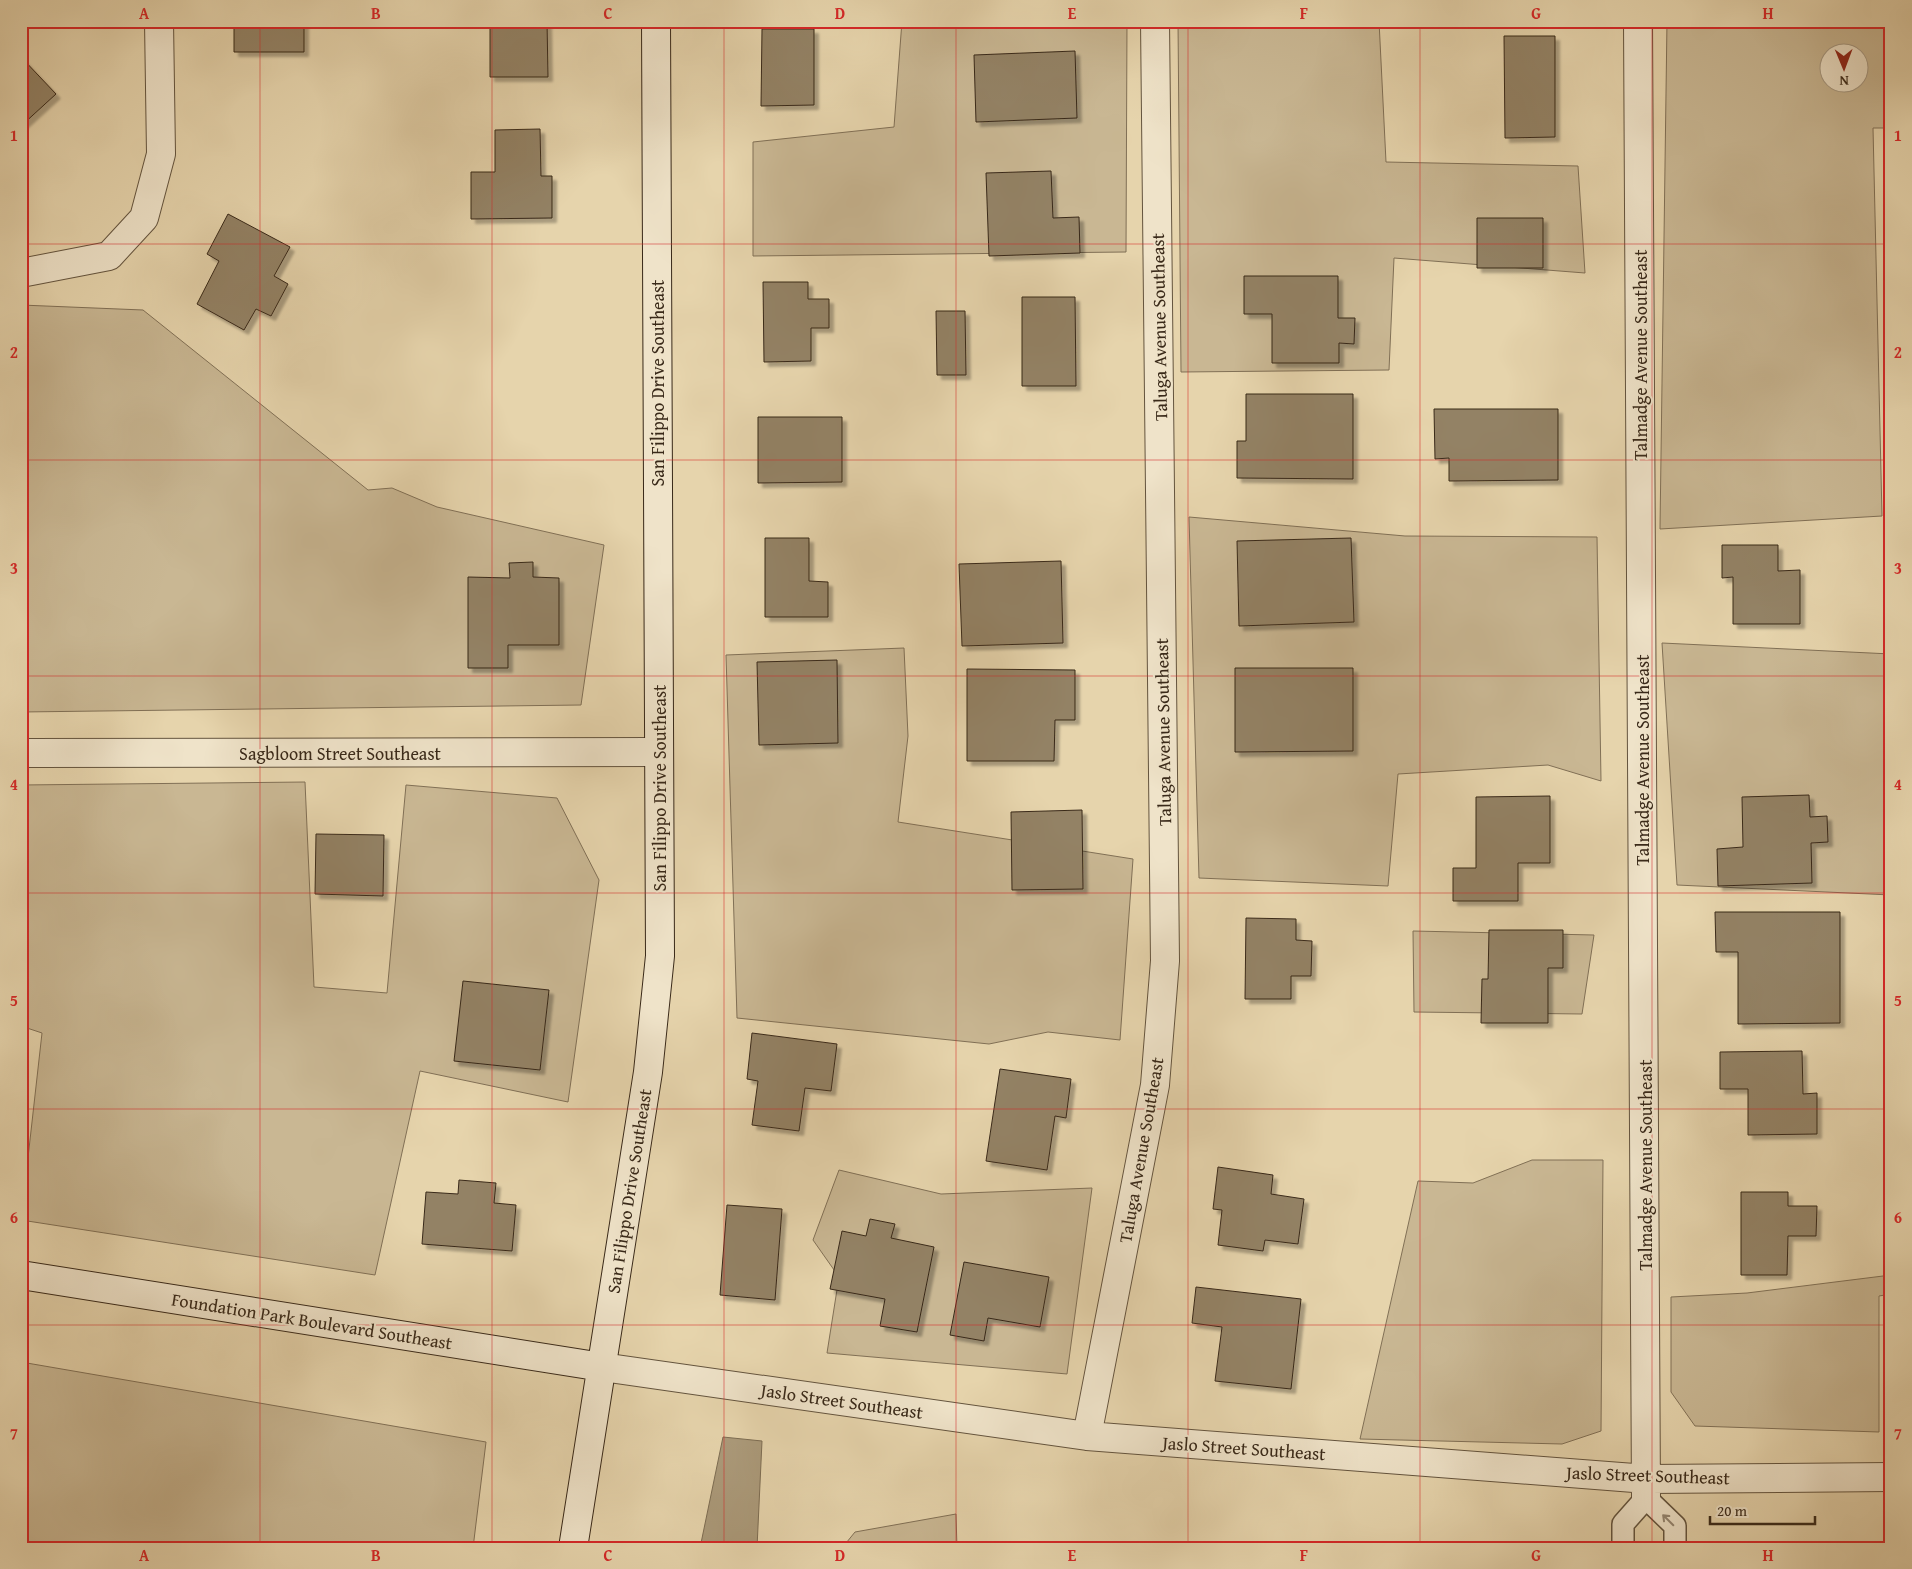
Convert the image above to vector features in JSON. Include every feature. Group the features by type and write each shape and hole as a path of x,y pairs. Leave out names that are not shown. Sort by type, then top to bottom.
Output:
{"street":[{"path":"21,273 109,256 144,218 161,154 159,21"},
{"name":"San Filippo Drive Southeast","path":"573,1548 648,1072 660,956 656,21"},
{"name":"Taluga Avenue Southeast","path":"1087,1436 1155,1085 1165,961 1155,21"},
{"name":"Talmadge Avenue Southeast","path":"1638,21 1646,1488"},
{"name":"Sagbloom Street Southeast","path":"21,753 659,752"},
{"name":"Foundation Park Boulevard Southeast","path":"21,1275 602,1368"},
{"name":"Jaslo Street Southeast","path":"602,1368 1087,1436 1646,1488 1891,1477"}],"lane":[{"path":"1623,1548 1623,1524 1646,1488 1675,1526 1675,1548"}],"shaded area":[{"path":"902,21 1127,21 1126,252 753,256 753,142 894,127"},
{"path":"1178,21 1379,21 1386,162 1578,166 1585,273 1394,258 1389,370 1181,372"},
{"path":"1667,21 1891,21 1891,128 1873,128 1882,516 1660,529"},
{"path":"21,305 143,310 368,490 392,488 437,507 604,545 581,705 21,712"},
{"path":"1189,517 1405,536 1597,537 1601,781 1548,765 1398,774 1388,886 1199,878"},
{"path":"1662,643 1891,654 1891,895 1677,885"},
{"path":"904,648 908,736 898,822 1133,859 1120,1040 1048,1032 989,1044 737,1018 726,655"},
{"path":"305,782 314,987 387,993 406,785 557,798 599,880 568,1102 420,1071 375,1275 21,1220 42,1033 21,1026 21,785"},
{"path":"1413,931 1594,935 1582,1014 1414,1012"},
{"path":"1532,1160 1603,1160 1601,1431 1562,1444 1360,1439 1418,1181 1473,1183"},
{"path":"839,1170 941,1194 1092,1188 1067,1374 827,1353 839,1277 813,1240"},
{"path":"1891,1275 1891,1294 1879,1296 1879,1432 1695,1426 1671,1392 1671,1297 1747,1293"},
{"path":"21,1362 486,1442 473,1548 21,1548"},
{"path":"723,1437 762,1441 757,1548 700,1548"},
{"path":"956,1514 957,1548 842,1548 855,1532"}],"building":[{"path":"234,21 304,21 304,52 234,52"},
{"path":"490,21 547,21 548,77 490,77"},
{"path":"762,29 814,29 814,105 761,106"},
{"path":"1504,36 1555,36 1555,137 1505,138"},
{"path":"1075,51 1077,118 976,122 974,55"},
{"path":"21,57 56,94 21,126"},
{"path":"540,129 541,176 552,176 552,218 471,219 471,172 495,172 495,130"},
{"path":"1051,171 1053,218 1079,217 1080,253 989,256 986,173"},
{"path":"228,214 290,247 274,276 288,284 271,316 256,309 244,330 197,304 219,261 207,254"},
{"path":"1477,218 1543,218 1543,268 1477,268"},
{"path":"1244,276 1338,276 1338,318 1355,318 1354,344 1339,343 1339,363 1272,363 1272,314 1244,314"},
{"path":"763,282 808,282 808,299 829,299 829,328 811,328 811,361 764,362"},
{"path":"1022,297 1075,297 1076,386 1022,386"},
{"path":"936,311 965,311 966,375 937,375"},
{"path":"1246,394 1353,394 1353,479 1237,478 1237,441 1246,441"},
{"path":"1434,409 1558,409 1558,480 1449,481 1449,458 1435,459"},
{"path":"758,417 842,417 842,482 758,483"},
{"path":"765,538 809,538 809,581 828,582 828,617 765,617"},
{"path":"1351,538 1354,622 1239,626 1237,541"},
{"path":"1722,545 1778,545 1778,571 1800,570 1800,624 1733,624 1733,577 1722,578"},
{"path":"1061,561 1063,643 962,646 959,564"},
{"path":"533,562 533,577 559,578 559,645 508,645 508,668 468,668 468,577 510,578 509,563"},
{"path":"837,660 838,743 759,745 757,662"},
{"path":"1235,668 1353,668 1353,751 1235,752"},
{"path":"967,669 1075,670 1075,720 1055,720 1054,761 967,761"},
{"path":"1809,795 1810,817 1827,816 1828,842 1811,843 1812,883 1718,886 1717,849 1743,847 1742,797"},
{"path":"1550,796 1550,863 1518,863 1518,901 1453,901 1453,868 1476,868 1476,797"},
{"path":"1082,810 1083,889 1012,890 1011,812"},
{"path":"316,834 384,835 383,896 315,894"},
{"path":"1715,912 1840,912 1840,1023 1738,1024 1738,952 1716,952"},
{"path":"1246,918 1296,919 1296,940 1312,941 1311,976 1291,976 1291,999 1245,999"},
{"path":"1489,930 1563,930 1563,968 1548,968 1548,1023 1481,1023 1482,979 1488,979"},
{"path":"463,981 549,990 540,1070 454,1061"},
{"path":"752,1033 837,1044 831,1091 805,1088 799,1131 752,1125 758,1081 747,1079"},
{"path":"1802,1051 1803,1094 1817,1093 1817,1134 1748,1135 1748,1089 1720,1089 1720,1052"},
{"path":"1000,1069 1071,1079 1066,1118 1055,1116 1047,1170 986,1161"},
{"path":"1218,1167 1273,1175 1271,1194 1304,1199 1298,1244 1265,1240 1263,1251 1218,1245 1222,1210 1213,1209"},
{"path":"459,1180 496,1183 494,1203 516,1205 512,1251 422,1244 426,1192 458,1194"},
{"path":"1741,1192 1788,1192 1788,1206 1817,1206 1816,1236 1788,1236 1787,1275 1741,1275"},
{"path":"727,1205 782,1209 775,1300 720,1295"},
{"path":"870,1219 895,1224 891,1238 934,1247 917,1332 880,1326 885,1299 830,1289 842,1231 866,1236"},
{"path":"964,1262 1049,1277 1040,1327 988,1318 984,1341 950,1335"},
{"path":"1196,1287 1301,1299 1291,1389 1215,1381 1222,1327 1192,1323"}]}
